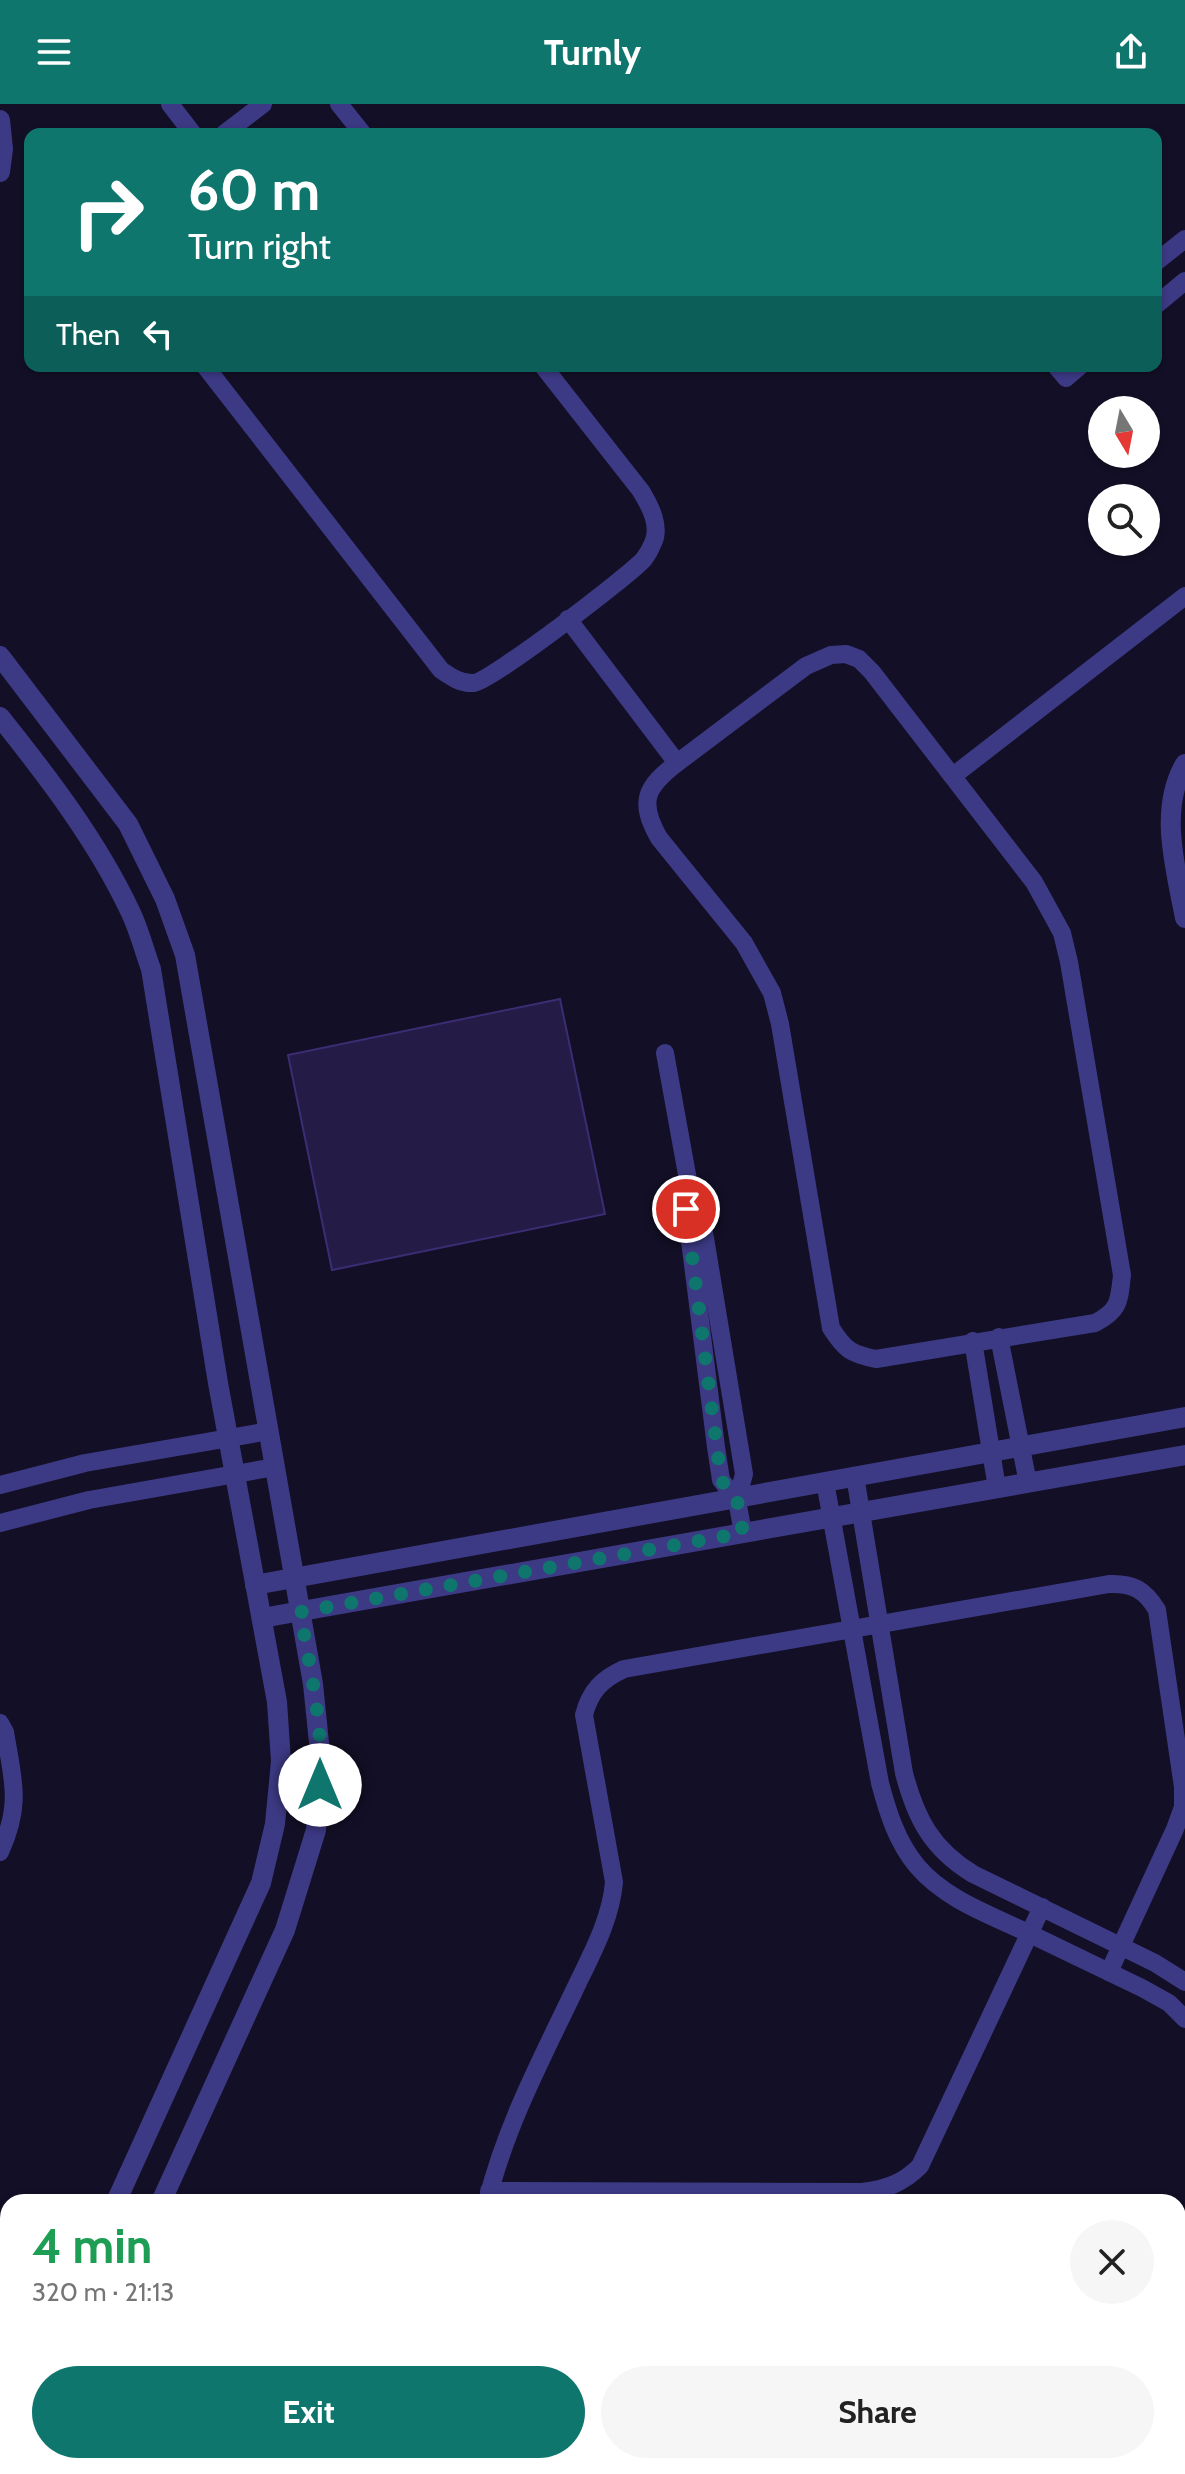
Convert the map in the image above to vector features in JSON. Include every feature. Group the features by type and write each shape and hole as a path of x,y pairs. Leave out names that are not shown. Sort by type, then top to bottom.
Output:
{"street":[{"path":"170,104 188,128"},
{"path":"232,128 263,104"},
{"path":"339,104 358,128"},
{"path":"0,120 3,149 0,172"},
{"path":"1162,257 1185,239"},
{"path":"1162,300 1185,281"},
{"path":"210,372 441,670 459,682 473,683 483,680 568,619 643,559 654,542 656,529 652,509 641,491 548,372"},
{"path":"953,776 1185,596"},
{"path":"568,619 677,763"},
{"path":"846,654 859,659 953,776 1034,882 1062,933 1122,1275 1119,1299 1112,1314 1095,1323 876,1359 855,1355 841,1343 831,1328 780,1024 772,993 744,943 659,838 648,819 646,805 648,793 657,779 806,666 831,655 846,654"},
{"path":"0,656 128,824 165,899 185,955 313,1684 321,1762 316,1830 285,1930 165,2194"},
{"path":"0,717 37,763 95,849 131,913 151,969 228,1438 277,1702 281,1761 275,1824 261,1883 120,2194"},
{"path":"1185,764 1174,793 1171,821 1185,918"},
{"path":"665,1053 688,1180 700,1208 744,1474 737,1500 743,1533"},
{"path":"999,1337 1028,1483"},
{"path":"973,1341 997,1488"},
{"path":"255,1585 1185,1417"},
{"path":"0,1485 85,1463 269,1431"},
{"path":"262,1618 1185,1455"},
{"path":"0,1523 89,1500 275,1467"},
{"path":"855,1476 904,1773 911,1799 934,1841 951,1860 1185,1982"},
{"path":"825,1482 880,1783 898,1838 916,1865 937,1886 965,1903 1169,2003 1185,2019"},
{"path":"489,2194 506,2136 596,1943 613,1896 614,1882 584,1715 595,1688 608,1676 624,1669 1109,1584 1126,1584 1137,1588 1149,1597 1157,1610 1182,1773 1183,1807 1109,1972"},
{"path":"0,1723 5,1732 16,1801 10,1831 0,1852"},
{"path":"712,2194 862,2192 886,2189 905,2180 920,2166 1042,1907"}],"building":[{"path":"560,999 605,1214 332,1270 288,1055"}],"route":[{"path":"320,1785 321,1762 313,1684 300,1612 743,1533 737,1500 721,1480 686,1209"}]}
